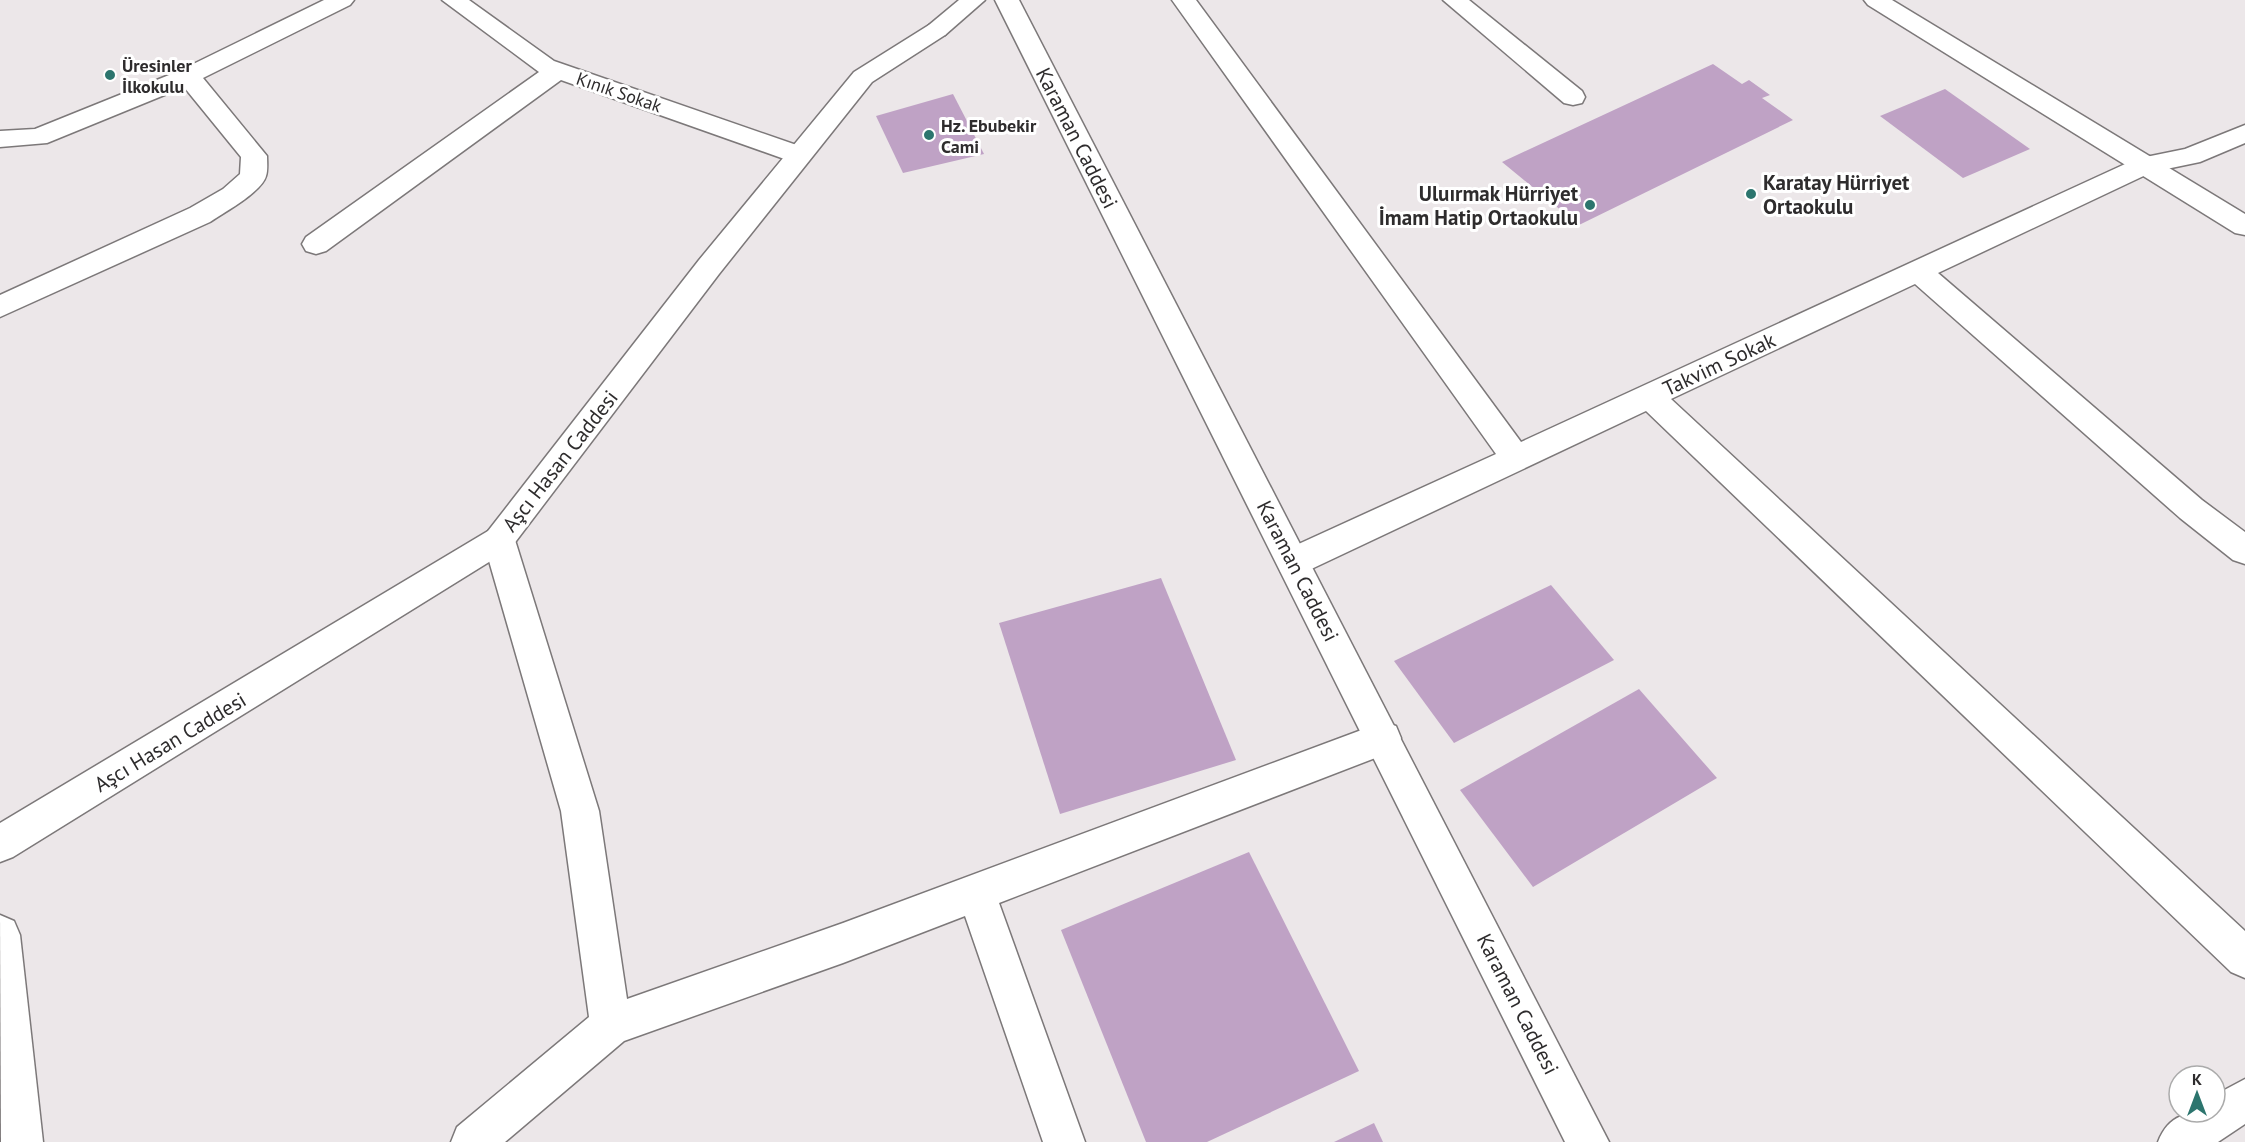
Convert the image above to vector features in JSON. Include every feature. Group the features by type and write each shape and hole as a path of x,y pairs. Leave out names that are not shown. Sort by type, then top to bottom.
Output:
{"street":[{"path":"0,139 38,137 188,76 342,0"},
{"name":"Kınık Sokak","path":"454,0 545,66 800,155"},
{"name":"Aşcı Hasan Caddesi","path":"0,844 499,540 863,76 936,30 973,0"},
{"name":"Karaman Caddesi","path":"1007,0 1588,1142"},
{"path":"1184,0 1516,458"},
{"path":"1455,0 1574,97"},
{"path":"1876,0 2245,226"},
{"path":"316,244 556,70"},
{"path":"0,307 200,214 232,195 253,177 254,156 188,76"},
{"name":"Takvim Sokak","path":"1293,562 2145,165 2191,156 2245,133"},
{"path":"1918,271 2191,508 2245,550"},
{"path":"1649,396 2245,958"},
{"path":"499,540 580,811 610,1025"},
{"path":"472,1142 610,1025 976,893 1383,738"},
{"path":"976,893 1064,1142"},
{"path":"0,935 22,1142"},
{"path":"2179,1142 2245,1100"}],"building":[{"path":"1713,64 1742,84 1749,80 1770,95 1762,98 1793,120 1579,225 1502,162"},
{"path":"1945,89 2030,149 1963,178 1880,116"},
{"name":"Hz. Ebubekir Cami","path":"953,94 984,154 903,173 876,116"},
{"path":"1161,578 1236,760 1060,814 999,623"},
{"path":"1551,585 1614,660 1454,743 1394,661"},
{"path":"1639,689 1717,778 1533,887 1460,790"},
{"path":"1249,852 1359,1071 1207,1142 1146,1142 1061,930"},
{"path":"1374,1123 1383,1142 1334,1142"}],"place":[{"name":"Üresinler İlkokulu","path":"110,75"},
{"name":"Hz. Ebubekir Cami","path":"929,135"},
{"name":"Karatay Hürriyet Ortaokulu","path":"1751,194"},
{"name":"Uluırmak Hürriyet İmam Hatip Ortaokulu","path":"1590,205"}]}
